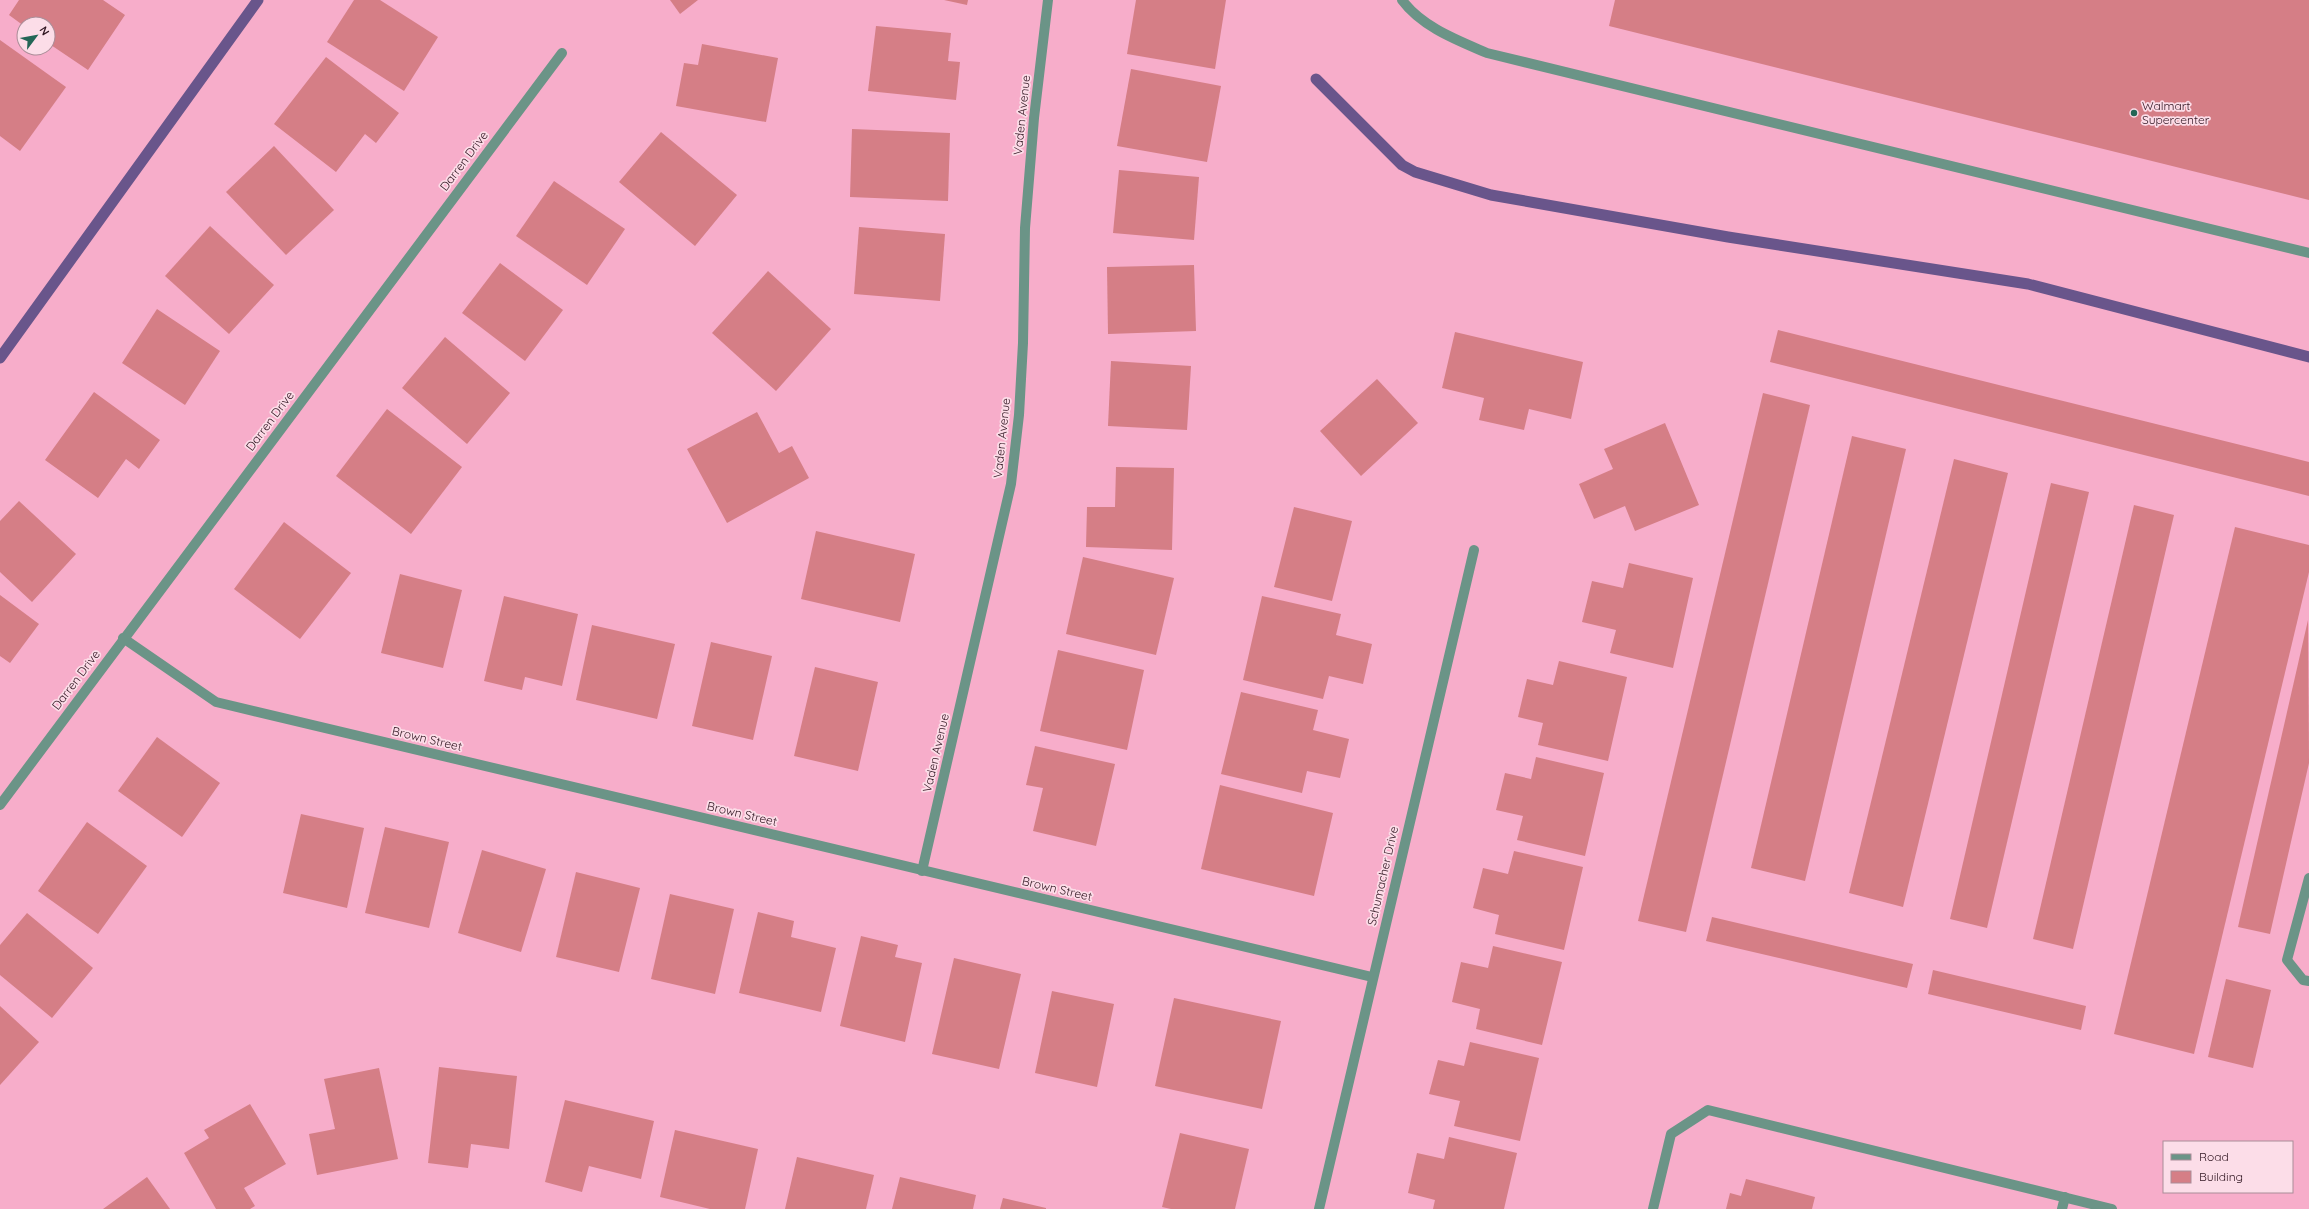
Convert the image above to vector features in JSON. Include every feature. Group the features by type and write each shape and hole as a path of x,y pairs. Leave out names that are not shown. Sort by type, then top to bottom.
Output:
{"street":[{"name":"Vaden Avenue","path":"922,871 1011,484 1019,415 1023,350 1026,212 1034,118 1048,0"},
{"path":"1402,0 1408,8 1444,34 1487,53 2309,253"},
{"name":"Darren Drive","path":"0,805 123,638 562,53"},
{"name":"Schumacher Drive","path":"1319,1209 1372,977 1474,550"},
{"name":"Brown Street","path":"123,638 216,702 1372,977"},
{"path":"2309,878 2287,960 2303,980 2309,981"},
{"path":"1653,1209 1671,1134 1708,1110 2112,1209"},
{"path":"2062,1209 2065,1198"}],"building":[{"path":"19,0 103,0 125,15 88,70 56,48 56,16 16,16 16,20 9,15"},
{"path":"354,0 380,0 438,37 404,91 327,42"},
{"path":"670,0 698,0 680,14"},
{"path":"944,0 968,0 967,5"},
{"path":"1136,0 1226,0 1215,69 1127,54"},
{"name":"Walmart Supercenter","path":"1615,0 2309,0 2309,200 1609,26"},
{"path":"876,26 951,33 948,61 960,62 956,100 868,91"},
{"path":"0,40 16,51 16,56 22,56 66,87 20,151 0,136"},
{"path":"702,44 778,58 766,122 676,106 684,63 698,65"},
{"path":"326,57 399,113 376,143 365,134 336,172 274,124"},
{"path":"1131,69 1221,86 1207,162 1117,146"},
{"path":"852,129 950,133 948,201 850,197"},
{"path":"661,132 737,195 695,246 619,182"},
{"path":"274,146 334,210 286,255 226,192"},
{"path":"1119,170 1199,177 1194,240 1113,233"},
{"path":"554,181 625,229 587,285 516,236"},
{"path":"210,226 274,285 229,334 165,276"},
{"path":"859,227 945,234 940,301 854,294"},
{"path":"500,263 563,310 525,361 462,313"},
{"path":"1194,265 1196,331 1108,334 1107,267"},
{"path":"768,271 831,329 776,391 712,333"},
{"path":"157,309 220,351 185,405 122,363"},
{"path":"1778,330 2309,462 2309,496 1770,362"},
{"path":"1455,332 1583,362 1571,419 1529,409 1524,430 1479,420 1484,398 1442,388"},
{"path":"445,337 510,393 467,444 402,388"},
{"path":"1111,361 1191,366 1187,430 1108,426"},
{"path":"1377,379 1418,423 1361,476 1320,431"},
{"path":"94,392 160,440 139,469 126,459 98,498 45,460"},
{"path":"1763,393 1810,405 1686,932 1638,921"},
{"path":"387,409 462,467 411,534 336,476"},
{"path":"757,412 779,453 792,446 809,478 727,523 687,449"},
{"path":"1665,423 1699,505 1635,531 1625,506 1594,519 1579,484 1613,469 1604,449"},
{"path":"1852,436 1906,449 1805,881 1751,868"},
{"path":"1954,459 2008,473 1903,907 1849,893"},
{"path":"1116,467 1174,468 1172,550 1086,547 1087,507 1115,507"},
{"path":"2051,483 2089,492 1987,928 1950,919"},
{"path":"19,501 76,554 32,602 0,572 0,521"},
{"path":"2134,505 2174,515 2073,949 2033,939"},
{"path":"1294,507 1352,521 1332,601 1274,587"},
{"path":"284,522 351,573 300,639 234,589"},
{"path":"2235,527 2309,545 2309,572 2194,1054 2114,1034"},
{"path":"816,531 915,554 900,622 801,599"},
{"path":"1083,557 1174,578 1156,655 1066,634"},
{"path":"1629,563 1693,578 1673,668 1610,653 1616,630 1582,622 1592,581 1623,588"},
{"path":"400,574 462,590 443,668 381,653"},
{"path":"0,595 39,624 10,663 0,656"},
{"path":"504,596 578,614 562,686 525,677 522,690 484,681"},
{"path":"1262,596 1341,614 1336,635 1372,644 1363,684 1329,676 1323,699 1243,680"},
{"path":"2308,620 2309,763 2270,934 2238,927"},
{"path":"592,625 675,644 657,719 576,700"},
{"path":"711,642 772,656 753,740 692,726"},
{"path":"1058,650 1144,670 1127,750 1040,731"},
{"path":"1559,661 1627,677 1608,761 1538,745 1543,723 1518,717 1527,679 1553,685"},
{"path":"815,667 878,682 858,771 794,756"},
{"path":"1241,692 1318,710 1313,730 1349,739 1340,778 1307,771 1302,793 1221,774"},
{"path":"157,737 220,783 182,837 118,791"},
{"path":"1035,746 1115,764 1096,846 1033,831 1043,788 1026,785"},
{"path":"1536,757 1604,773 1585,856 1517,840 1523,816 1496,810 1505,773 1531,779"},
{"path":"1220,785 1333,813 1314,896 1201,869"},
{"path":"301,814 364,828 347,908 283,893"},
{"path":"87,822 147,866 98,934 38,891"},
{"path":"385,827 449,842 429,928 365,913"},
{"path":"482,850 546,869 521,952 458,933"},
{"path":"1514,851 1583,867 1564,950 1495,934 1499,915 1473,908 1483,868 1508,874"},
{"path":"576,872 640,888 619,972 556,957"},
{"path":"670,894 734,909 715,994 651,979"},
{"path":"758,912 794,921 791,937 836,948 821,1012 739,993"},
{"path":"27,913 93,968 52,1018 0,975 0,945"},
{"path":"1712,917 1913,964 1907,988 1706,941"},
{"path":"861,936 898,945 895,957 922,963 905,1042 840,1026"},
{"path":"1493,946 1562,962 1542,1045 1476,1029 1480,1009 1452,1002 1461,962 1488,968"},
{"path":"954,958 1021,974 999,1069 932,1054"},
{"path":"1933,970 2086,1006 2081,1030 1928,994"},
{"path":"2226,979 2271,990 2253,1068 2208,1057"},
{"path":"1052,991 1114,1004 1097,1087 1035,1073"},
{"path":"1174,998 1281,1021 1262,1109 1155,1086"},
{"path":"0,1006 39,1042 0,1085"},
{"path":"1470,1042 1539,1058 1520,1141 1454,1126 1460,1101 1429,1094 1438,1060 1464,1066"},
{"path":"439,1067 517,1076 509,1149 471,1144 468,1168 428,1163"},
{"path":"379,1068 398,1159 317,1175 309,1134 335,1129 324,1079"},
{"path":"565,1100 654,1121 641,1179 589,1166 582,1192 545,1182"},
{"path":"250,1104 286,1164 244,1188 255,1206 250,1209 216,1209 184,1153 209,1138 204,1130"},
{"path":"675,1130 758,1149 745,1209 710,1209 660,1197"},
{"path":"1180,1133 1249,1149 1235,1209 1171,1209 1162,1207"},
{"path":"1449,1137 1517,1153 1504,1209 1433,1209 1435,1200 1408,1193 1417,1153 1444,1159"},
{"path":"797,1157 874,1175 866,1209 785,1209"},
{"path":"147,1177 170,1209 103,1209"},
{"path":"900,1177 976,1195 973,1209 892,1209"},
{"path":"1746,1179 1815,1197 1812,1209 1726,1209 1730,1193 1741,1196"},
{"path":"1003,1198 1046,1208 1046,1209 1000,1209"}],"waterway":[{"path":"0,358 258,0"},
{"path":"1316,79 1402,165 1415,172 1491,195 1728,237 2028,284 2309,357"}],"place":[{"name":"Walmart Supercenter","path":"2134,113"}]}
